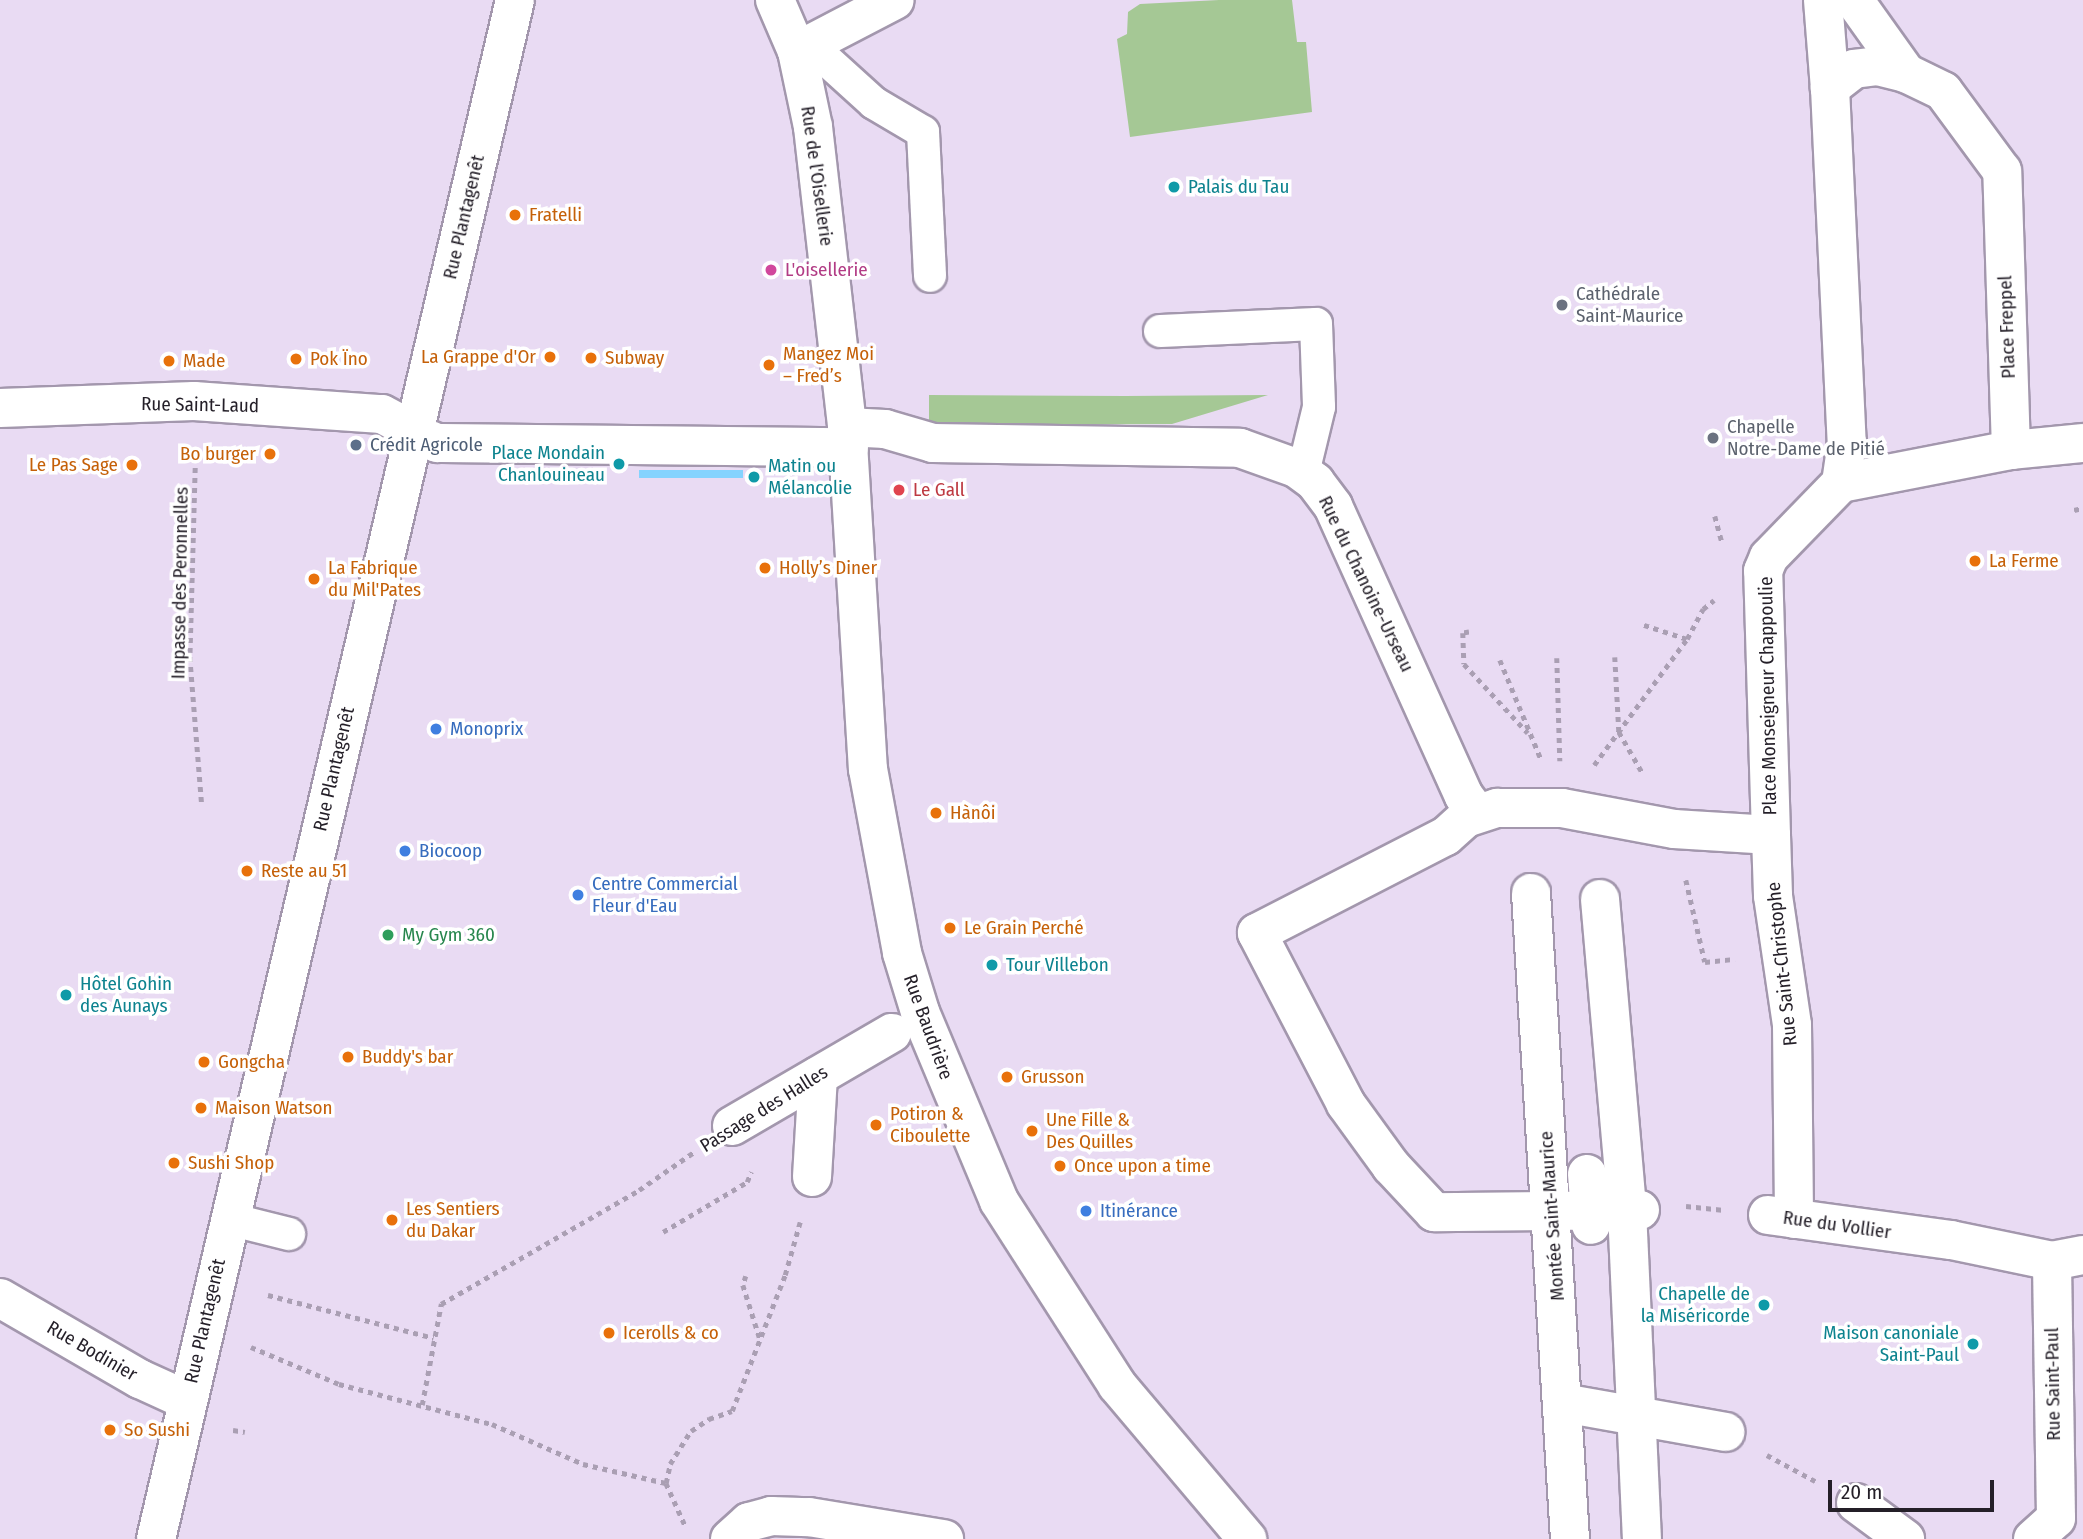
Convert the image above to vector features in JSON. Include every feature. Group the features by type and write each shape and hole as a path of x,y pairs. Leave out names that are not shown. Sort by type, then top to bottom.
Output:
{"street":[{"name":"Rue Plantagenêt","path":"156,1539 186,1400 515,0"},
{"name":"Rue de l'Oisellerie","path":"775,0 803,48 848,437"},
{"path":"803,48 895,0"},
{"path":"1766,564 1841,483 1847,442 1830,88 1823,0"},
{"name":"Place Freppel","path":"1854,0 1906,73"},
{"name":"Place Freppel","path":"1830,88 1854,69 1878,66 1906,73 1943,91 2003,171 2011,450"},
{"name":"Rue Saint-Laud","path":"0,408 194,401 382,414 397,422"},
{"name":"Rue du Chanoine-Urseau","path":"430,440 437,443 848,437 885,429 933,443 1240,448 1272,457 1315,482 1332,506 1464,796 1477,813"},
{"name":"Rue Baudrière","path":"848,437 868,769 902,953 920,1012 999,1200 1117,1385 1247,1539"},
{"path":"1841,483 2011,450 2083,443"},
{"name":"Place Monseigneur Chappoulie","path":"1562,808 1674,829 1771,835 1766,564"},
{"path":"1562,808 1497,808 1477,813 1446,836 1257,933 1346,1104 1391,1166 1434,1212 1537,1212 1590,1219 1634,1210"},
{"name":"Rue Saint-Christophe","path":"1771,835 1785,896 1793,1025 1781,1217"},
{"name":"Montée Saint-Maurice","path":"1531,893 1537,1212 1642,1539"},
{"name":"Montée Saint-Maurice","path":"1570,1539 1600,1407 1634,1210 1600,899"},
{"name":"Passage des Halles","path":"732,1126 892,1034"},
{"path":"811,1177 818,1076"},
{"name":"Montée Saint-Maurice","path":"1587,1174 1590,1219"},
{"name":"Rue du Vollier","path":"1781,1217 2067,1258"},
{"name":"Rue Saint-Paul","path":"2057,1530 2067,1258"},
{"name":"Rue Bodinier","path":"0,1298 140,1379 186,1400"},
{"path":"1600,1407 1725,1432"},
{"path":"1856,1503 1905,1539"},
{"path":"730,1539 748,1522 771,1516 809,1517 944,1539"}],"lane":[{"path":"803,48 874,103 923,132 930,276"},
{"path":"1160,331 1316,324 1319,407 1303,473"},
{"path":"229,1219 289,1234"}],"path":[{"name":"Impasse des Peronnelles","path":"194,401 196,451 190,657 202,807"},
{"path":"2074,510 2083,508"},
{"path":"1562,808 1687,639 1703,609 1732,584 1766,564"},
{"path":"1644,625 1687,639"},
{"path":"1469,632 1463,633 1464,664 1531,736"},
{"path":"1557,658 1562,808"},
{"path":"1500,660 1562,808"},
{"name":"Passage des Halles","path":"434,1338 440,1304 639,1190 732,1126"},
{"name":"Rue du Vollier","path":"1634,1210 1666,1204 1781,1217"},
{"path":"675,1510 666,1483 670,1464 691,1431 709,1419 732,1411 794,1246"},
{"path":"746,1276 743,1285 760,1339"},
{"path":"268,1295 434,1338 422,1405"},
{"path":"250,1347 339,1384 492,1424 583,1464 666,1483"},
{"path":"233,1430 245,1432"},
{"path":"1725,1432 1856,1503"}],"green space":[{"path":"1292,0 1297,42 1306,42 1312,112 1130,137 1117,39 1127,34 1128,12 1140,4"},
{"path":"929,395 1268,395 1172,424 929,425"}],"water":[{"path":"639,470 743,470 743,478 639,478"}],"place":[{"name":"Palais du Tau","path":"1174,187"},
{"name":"Fratelli","path":"515,215"},
{"name":"L'oisellerie","path":"771,270"},
{"name":"Cathédrale Saint-Maurice","path":"1562,305"},
{"name":"La Grappe d'Or","path":"550,357"},
{"name":"Subway","path":"591,358"},
{"name":"Pok Ïno","path":"296,359"},
{"name":"Made","path":"169,361"},
{"name":"Mangez Moi – Fred’s","path":"769,365"},
{"name":"Chapelle Notre-Dame de Pitié","path":"1713,438"},
{"name":"Crédit Agricole","path":"356,445"},
{"name":"Bo burger","path":"270,454"},
{"name":"Place Mondain Chanlouineau","path":"619,464"},
{"name":"Le Pas Sage","path":"132,465"},
{"name":"Matin ou Mélancolie","path":"754,477"},
{"name":"Le Gall","path":"899,490"},
{"name":"La Ferme","path":"1975,561"},
{"name":"Holly’s Diner","path":"765,568"},
{"name":"La Fabrique du Mil'Pates","path":"314,579"},
{"name":"Monoprix","path":"436,729"},
{"name":"Hànôi","path":"936,813"},
{"name":"Biocoop","path":"405,851"},
{"name":"Reste au 51","path":"247,871"},
{"name":"Centre Commercial Fleur d'Eau","path":"578,895"},
{"name":"Le Grain Perché","path":"950,928"},
{"name":"My Gym 360","path":"388,935"},
{"name":"Tour Villebon","path":"992,965"},
{"name":"Hôtel Gohin des Aunays","path":"66,995"},
{"name":"Buddy's bar","path":"348,1057"},
{"name":"Gongcha","path":"204,1062"},
{"name":"Grusson","path":"1007,1077"},
{"name":"Maison Watson","path":"201,1108"},
{"name":"Potiron & Ciboulette","path":"876,1125"},
{"name":"Une Fille & Des Quilles","path":"1032,1131"},
{"name":"Sushi Shop","path":"174,1163"},
{"name":"Once upon a time","path":"1060,1166"},
{"name":"Itinérance","path":"1086,1211"},
{"name":"Les Sentiers du Dakar","path":"392,1220"},
{"name":"Chapelle de la Miséricorde","path":"1764,1305"},
{"name":"Icerolls & co","path":"609,1333"},
{"name":"Maison canoniale Saint-Paul","path":"1973,1344"},
{"name":"So Sushi","path":"110,1430"}]}
